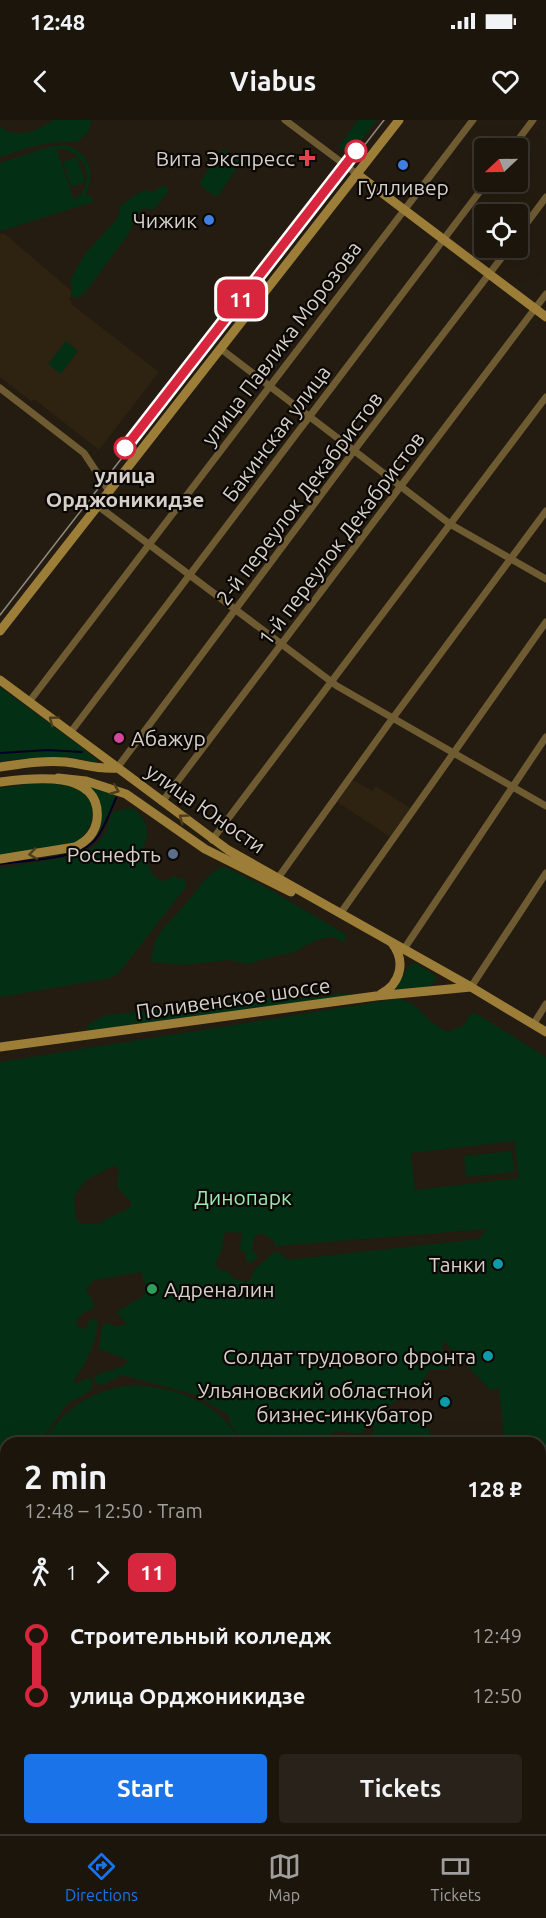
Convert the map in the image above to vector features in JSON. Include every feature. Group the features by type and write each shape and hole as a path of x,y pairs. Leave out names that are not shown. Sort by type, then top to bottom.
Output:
{"main road":[{"path":"0,631 399,120"},
{"path":"357,174 546,317"},
{"name":"улица Юности","path":"0,680 212,840 546,1032"},
{"path":"0,767 64,762 105,770 117,768"},
{"path":"0,859 70,849 91,835 96,820 93,800 83,788 58,778"},
{"name":"улица Юности","path":"0,782 58,778 86,781 126,794 205,849 340,914"},
{"path":"376,996 390,989 400,970 399,955 391,942"},
{"name":"Поливенское шоссе","path":"0,1047 376,996 471,987"}],"street":[{"path":"285,120 357,174"},
{"name":"улица Павлика Морозова","path":"29,702 473,120"},
{"path":"520,138 533,120"},
{"name":"Бакинская улица","path":"70,733 479,192"},
{"path":"528,221 546,197"},
{"name":"2-й переулок Декабристов","path":"117,768 501,258"},
{"name":"1-й переулок Декабристов","path":"162,802 546,294"},
{"path":"221,349 450,524 546,579"},
{"path":"0,388 84,453 109,491"},
{"path":"212,840 546,396"},
{"path":"98,506 331,682 546,806"},
{"path":"278,878 546,511"},
{"path":"340,914 546,622"},
{"path":"404,949 546,737"},
{"path":"471,987 546,873"},
{"path":"533,1025 546,1005"}],"shaded area":[{"path":"0,234 5,234 74,293 69,299 71,304 159,372 99,450 34,399 32,402 0,377"},
{"path":"353,780 372,791 376,786 410,808 390,837 337,802"}],"green space":[{"path":"53,120 92,120 88,133 77,142 48,143 0,157 0,127 6,131 20,133 34,130"},
{"path":"358,120 377,120 349,153 339,149 340,145"},
{"path":"63,145 72,148 85,158 90,180 84,196 91,195 93,202 0,231 0,163 52,146","holes":["57,150 72,152 83,164 87,179 81,194 74,200"]},
{"path":"225,150 239,159 240,163 219,195 214,196 202,187 200,182 221,151"},
{"path":"77,157 85,182 71,187 63,162"},
{"path":"166,186 169,191 153,210 143,208 129,233 85,293 77,298 71,296 71,278 86,253 115,221 119,215 120,206 143,190 154,192 159,187"},
{"path":"66,341 78,351 61,374 48,364"},
{"path":"0,687 84,749 82,753 85,751 97,759 96,762 66,757 0,761 0,753 16,752 0,752"},
{"path":"28,784 63,785 74,788 88,799 92,815 91,823 82,838 68,845 49,849 0,855 0,788"},
{"path":"88,786 115,794 110,811 92,841 66,854 31,858 69,851 98,830"},
{"path":"133,808 142,817 146,827 147,837 143,849 153,874 161,880 174,876 180,879 185,878 186,887 119,973 111,978 0,997 0,868 80,855 97,844 106,832 111,814 115,811"},
{"path":"221,867 269,889 345,934 346,939 343,942 334,937 328,937 312,942 293,953 248,964 229,960 183,965 152,962 155,941 162,930 205,880"},
{"path":"416,963 436,976 435,982 422,989 395,992 408,966"},
{"path":"349,993 351,995 256,1010 91,1030 87,1028 89,1024 106,1015 298,995 299,999"},
{"name":"Динопарк","path":"397,999 412,1004 430,1021 448,1032 464,1025 471,1013 477,1014 546,1057 546,1437 504,1437 499,1388 490,1390 444,1341 442,1349 454,1363 448,1369 430,1369 416,1392 384,1409 384,1424 400,1411 409,1412 430,1430 431,1437 369,1437 374,1432 373,1423 367,1424 363,1433 340,1431 332,1433 331,1437 239,1437 226,1413 193,1394 122,1375 102,1385 95,1383 94,1377 128,1362 99,1349 102,1326 108,1323 116,1327 127,1324 116,1312 144,1296 146,1286 141,1272 94,1280 86,1290 92,1299 94,1308 83,1313 76,1321 79,1328 85,1329 91,1319 98,1321 97,1330 90,1353 73,1382 78,1383 90,1377 92,1389 68,1403 43,1437 0,1437 0,1062","holes":["514,1141 519,1178 415,1190 411,1153","113,1166 119,1169 117,1187 131,1202 131,1206 100,1224 81,1224 76,1218 74,1197 85,1181","487,1229 479,1239 288,1260 274,1252 254,1270 247,1282 236,1280 216,1266 226,1232 242,1233 240,1250 246,1253 246,1261 251,1263 257,1258 257,1254 252,1250 254,1238 260,1233 272,1239 276,1246"]},
{"path":"512,1151 514,1172 466,1177 464,1156"},
{"path":"134,1385 150,1387 196,1400 221,1417 237,1437 46,1437 60,1419 81,1402 119,1387"}],"waterway":[{"path":"0,753 48,750 82,752"},
{"path":"0,864 64,855 87,847 102,831 116,798"}],"tram line":[{"path":"0,615 384,120"},
{"name":"11","path":"125,448 356,151"}],"place":[{"name":"Вита Экспресс","path":"307,158"},
{"name":"Гулливер","path":"403,165"},
{"name":"Чижик","path":"209,220"},
{"name":"улица Орджоникидзе","path":"125,448"},
{"name":"Абажур","path":"119,738"},
{"name":"Роснефть","path":"173,854"},
{"name":"Танки","path":"498,1264"},
{"name":"Адреналин","path":"152,1289"},
{"name":"Солдат трудового фронта","path":"488,1356"},
{"name":"Ульяновский областной бизнес-инкубатор","path":"445,1402"}]}
